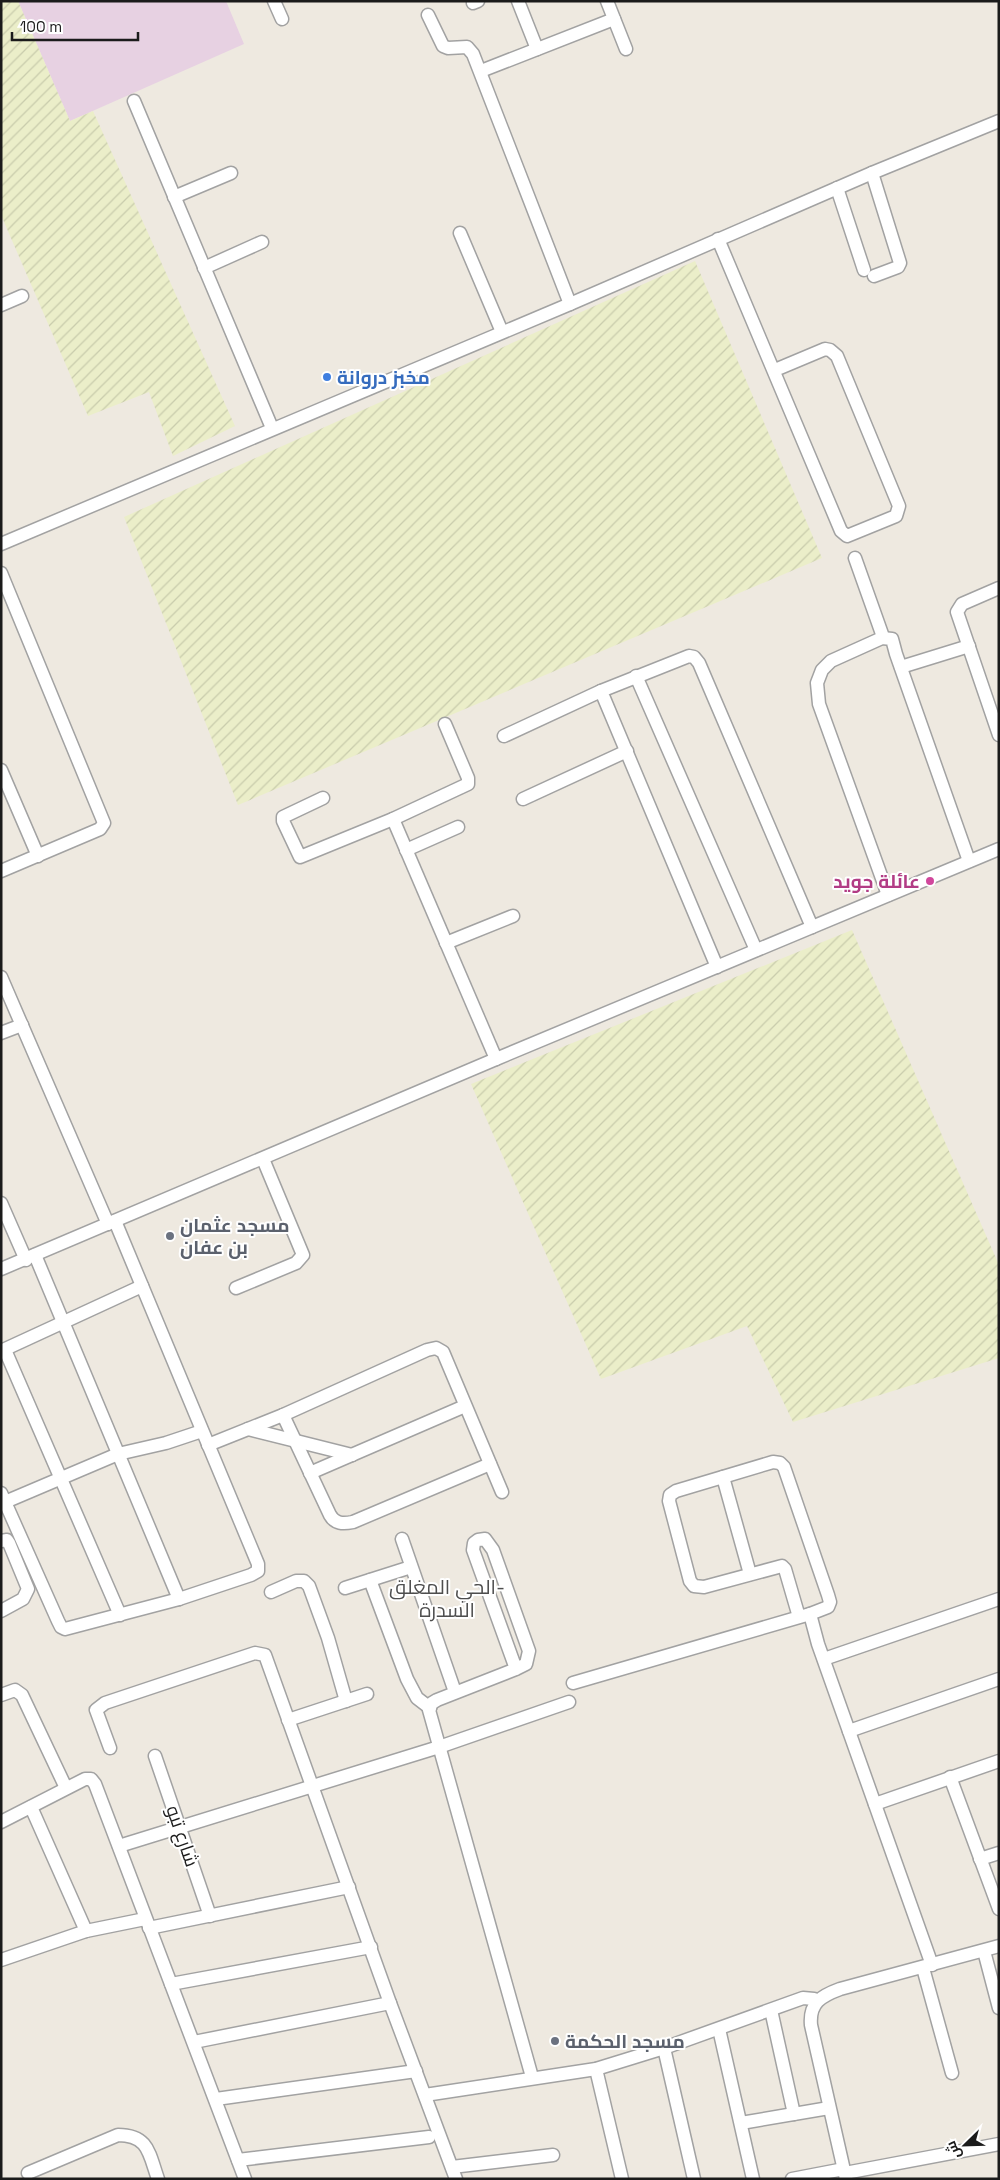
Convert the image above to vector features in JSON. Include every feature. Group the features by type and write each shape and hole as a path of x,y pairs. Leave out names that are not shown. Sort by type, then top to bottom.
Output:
{"street":[{"path":"274,1 282,19"},
{"path":"518,1 537,49"},
{"path":"607,1 626,49"},
{"path":"428,16 441,44 446,48 469,48 481,71 570,304"},
{"path":"481,71 614,19"},
{"path":"134,101 272,428"},
{"path":"1,544 272,428 570,304 872,173 999,121"},
{"path":"174,197 231,173"},
{"path":"838,188 869,273 898,267 900,263 872,173"},
{"path":"460,234 502,332"},
{"path":"718,239 844,535 848,536 896,516 899,506 837,356 830,350 825,349 775,370"},
{"path":"204,268 262,242"},
{"path":"1,305 22,296"},
{"path":"855,558 882,638"},
{"path":"1,573 104,823 100,829 1,871"},
{"path":"999,588 959,607 958,612 999,735"},
{"path":"888,895 819,704 817,683 822,670 831,662 882,638 892,638 969,862"},
{"path":"901,667 969,646"},
{"path":"504,736 636,676 684,657 694,657 699,663 812,927"},
{"path":"636,676 756,950"},
{"path":"601,691 717,966"},
{"path":"323,798 283,817 283,821 300,857 393,819 468,784 468,778 445,724"},
{"path":"524,799 627,751"},
{"path":"1,770 38,856"},
{"path":"393,819 496,1059"},
{"path":"406,850 458,827"},
{"path":"1,1270 496,1059 999,849"},
{"path":"446,943 513,916"},
{"path":"1,977 111,1223 142,1286 258,1564 258,1571 251,1575 178,1599 71,1628 65,1629 60,1626 3,1498 60,1478 118,1454 166,1443 202,1431"},
{"path":"1,1033 22,1025"},
{"path":"236,1288 296,1263 303,1255 262,1159"},
{"path":"1,1203 31,1257 63,1323 178,1599"},
{"path":"120,1614 3,1350 142,1286"},
{"path":"208,1445 282,1415 427,1350 436,1348 443,1352 502,1492"},
{"path":"310,1473 465,1406"},
{"path":"282,1415 332,1519 336,1522 346,1524 490,1464"},
{"path":"248,1429 352,1455"},
{"path":"573,1683 805,1616 826,1609 830,1602 783,1465 773,1462 676,1491 670,1495 669,1501 688,1573 692,1584 699,1588 780,1566 784,1568 805,1616 824,1659 875,1804 928,1966 952,2073"},
{"path":"723,1477 750,1574"},
{"path":"402,1539 455,1692"},
{"path":"430,1708 436,1700 516,1670 526,1664 529,1651 493,1550 485,1539 478,1540 474,1543 473,1550 516,1670"},
{"path":"1,1541 7,1540 9,1543 28,1589 23,1599 1,1610"},
{"path":"345,1588 411,1567"},
{"path":"370,1580 407,1679 417,1698 430,1708 439,1747 532,2077"},
{"path":"271,1592 296,1581 304,1581 309,1586 328,1638 346,1701"},
{"path":"824,1659 999,1599"},
{"path":"110,1748 96,1710 98,1707 255,1652 265,1655 311,1787 454,2173 553,2155"},
{"path":"848,1731 999,1679"},
{"path":"1,1695 15,1690 22,1695 66,1788"},
{"path":"288,1720 367,1694"},
{"path":"119,1846 439,1747 569,1702"},
{"name":"شارع تبو","path":"155,1756 210,1916"},
{"path":"875,1804 999,1761"},
{"path":"950,1777 999,1909"},
{"path":"1,1822 85,1779 91,1779 95,1784 245,2179"},
{"path":"31,1807 86,1932"},
{"path":"980,1859 999,1853"},
{"path":"1,1960 86,1932 210,1916 349,1887"},
{"path":"845,2174 811,2025 811,2013 815,2003 823,1996 834,1991 999,1946"},
{"path":"171,1984 370,1948"},
{"path":"984,1951 999,2008"},
{"path":"425,2095 532,2077 596,2069 664,2048 807,1997 814,1999 815,2003"},
{"path":"194,2042 390,2003"},
{"path":"770,2010 794,2114"},
{"path":"718,2029 753,2179"},
{"path":"664,2048 694,2179"},
{"path":"596,2069 622,2179"},
{"path":"216,2099 416,2071"},
{"path":"741,2124 830,2108"},
{"path":"28,2173 118,2135 132,2135 144,2142 158,2179"},
{"path":"238,2160 429,2137"},
{"path":"792,2179 845,2174 999,2144"}],"shaded area":[{"path":"18,1 226,1 244,44 70,121"}],"green space":[{"path":"1,1 18,1 70,121 93,111 235,426 173,456 149,392 88,416 1,215"},
{"path":"695,261 822,558 238,805 124,517"},
{"path":"852,930 999,1265 999,1358 793,1422 747,1326 601,1379 471,1084"}],"place":[{"name":"مخبز دروانة","path":"327,377"},
{"name":"عائلة جويد","path":"930,881"},
{"name":"مسجد عثمان بن عفان","path":"170,1236"},
{"name":"مسجد الحكمة","path":"555,2041"}],"district":[{"name":"الحي المغلق- السدرة","path":"447,1598"}]}
